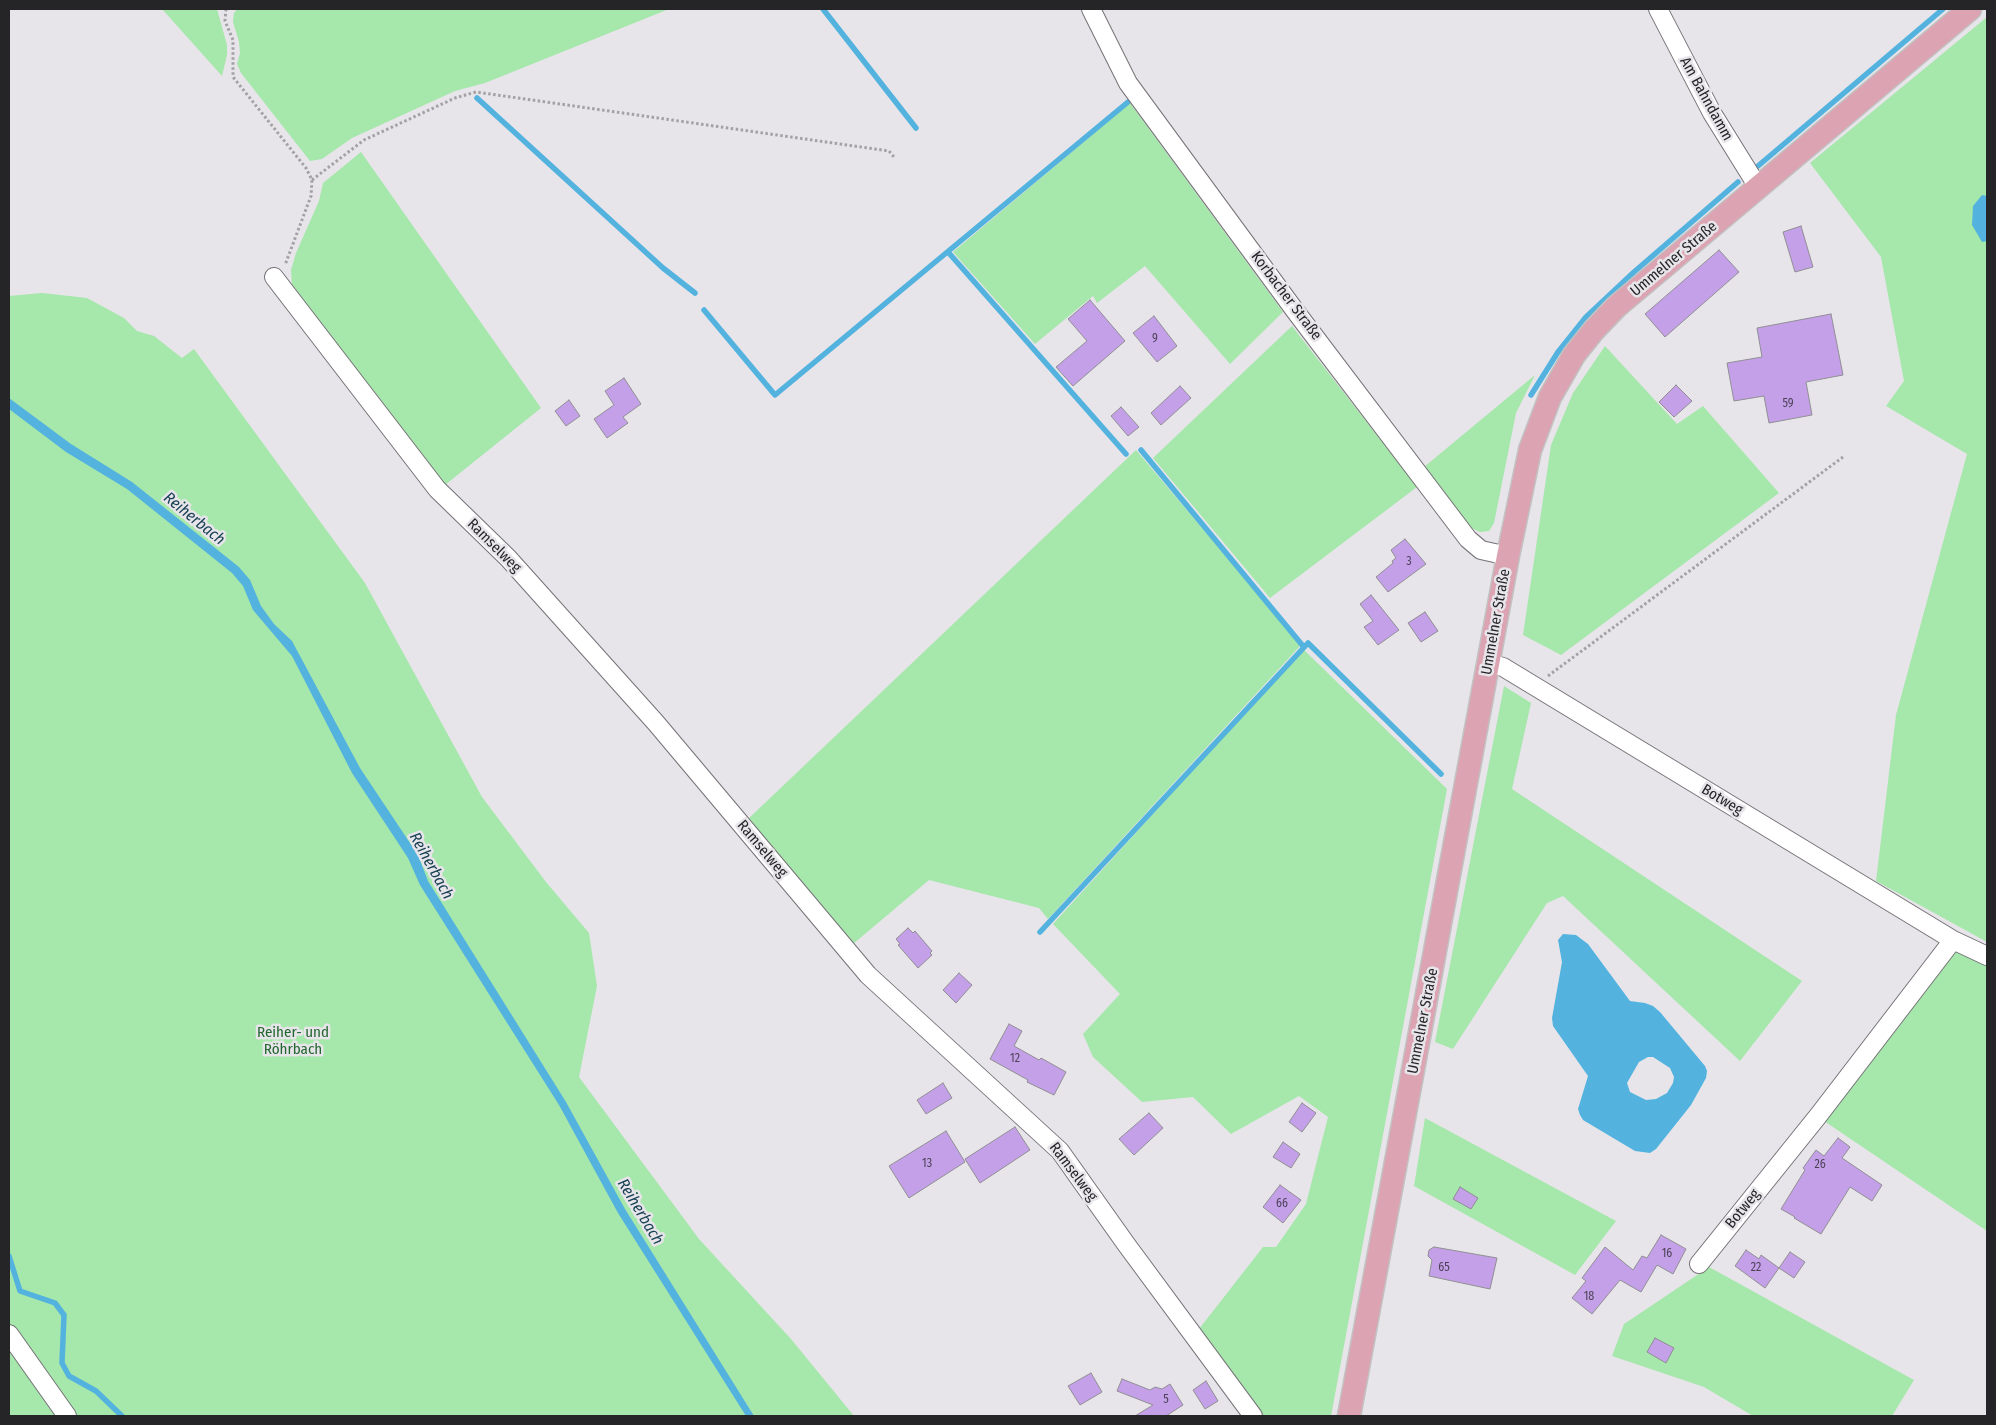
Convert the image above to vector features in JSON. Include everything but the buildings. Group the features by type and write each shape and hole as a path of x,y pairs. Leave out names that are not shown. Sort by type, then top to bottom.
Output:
{"main road":[{"name":"Ummelner Straße","path":"1349,1416 1508,556 1530,450 1550,398 1574,355 1616,307 1970,9"}],"street":[{"name":"Korbacher Straße","path":"1091,9 1128,83 1296,312 1462,531 1481,550 1508,556"},
{"name":"Am Bahndamm","path":"1658,9 1712,113 1758,187"},
{"name":"Ramselweg","path":"274,277 437,490 508,558 656,723 868,975 1060,1151 1253,1416"},
{"name":"Botweg","path":"1489,663 1503,666 1954,940 1987,956"},
{"name":"Botweg","path":"1699,1264 1818,1116 1954,940"},
{"path":"9,1334 67,1416"}],"path":[{"path":"226,9 226,21 233,40 233,77 306,168 312,180 311,196 304,218 283,269 274,277"},
{"path":"312,180 364,140 456,98 476,92 889,151 894,157"},
{"path":"1535,686 1843,458"}],"green space":[{"path":"162,9 217,9 227,45 227,55 222,76"},
{"path":"237,9 669,9 485,83 455,91 352,138 322,159 310,161 241,73 237,64 240,53 239,42 233,22 234,13"},
{"path":"1987,17 1987,942 1876,881 1896,715 1967,454 1886,406 1904,381 1881,257 1810,163"},
{"path":"1130,103 1283,312 1230,364 1145,266 1097,303 1093,296 1035,344 953,252"},
{"path":"361,152 541,408 445,485 292,286 291,270 296,253 319,201 323,183"},
{"name":"Reiher- und Röhrbach","path":"42,293 87,298 124,318 137,331 154,336 182,358 194,349 365,583 482,797 546,882 589,933 597,986 579,1077 699,1239 791,1339 854,1416 9,1416 9,296"},
{"path":"1292,326 1417,487 1270,598 1153,458"},
{"path":"1605,346 1677,424 1703,406 1779,493 1561,655 1523,635 1551,445 1573,393"},
{"path":"1535,375 1516,413 1494,523 1489,531 1480,532 1469,527 1424,467"},
{"path":"1136,450 1301,645 1048,919 1039,908 929,880 853,944 747,820"},
{"path":"1303,649 1447,789 1331,1416 1262,1416 1199,1329 1263,1247 1276,1247 1306,1204 1328,1117 1299,1096 1231,1134 1193,1097 1142,1102 1093,1057 1083,1034 1120,994 1053,924"},
{"path":"1504,686 1531,703 1512,789 1802,981 1740,1061 1563,896 1547,903 1453,1049 1435,1042"},
{"path":"1954,949 1987,962 1987,1231 1824,1121"},
{"path":"1425,1118 1616,1221 1575,1275 1414,1186"},
{"path":"1709,1267 1914,1380 1892,1416 1753,1416 1704,1387 1612,1356 1624,1324"}],"water":[{"path":"1982,195 1987,196 1987,241 1982,242 1972,225 1973,206"},
{"path":"9,398 71,444 132,482 239,567 250,580 261,606 274,624 292,641 360,768 418,855 428,881 566,1102 625,1209 754,1416 746,1416 618,1213 559,1105 420,885 408,858 352,773 292,656 253,610 243,586 232,573 127,489 66,452 9,409"},
{"path":"1563,934 1576,935 1588,944 1630,1001 1645,1003 1653,1006 1660,1012 1705,1066 1707,1071 1706,1078 1691,1105 1656,1149 1650,1153 1635,1151 1583,1120 1580,1115 1578,1109 1588,1076 1553,1026 1552,1018 1562,962 1558,940","holes":["1648,1057 1653,1057 1670,1068 1674,1077 1667,1093 1656,1099 1646,1100 1630,1092 1627,1083 1639,1062"]}],"waterway":[{"path":"823,9 916,128"},
{"path":"1758,166 1943,9"},
{"path":"477,98 663,268 695,293"},
{"path":"704,310 775,395 1128,102"},
{"path":"1531,395 1558,352 1586,317 1634,272 1738,182"},
{"path":"948,252 1126,454"},
{"path":"1141,450 1303,646"},
{"path":"1040,932 1308,643 1441,774"},
{"path":"9,1256 20,1291 55,1303 64,1315 62,1363 69,1376 96,1391 122,1416"}],"water label":[{"name":"Reiherbach","path":"194,519"},
{"name":"Reiherbach","path":"431,866"},
{"name":"Reiherbach","path":"640,1212"}]}
